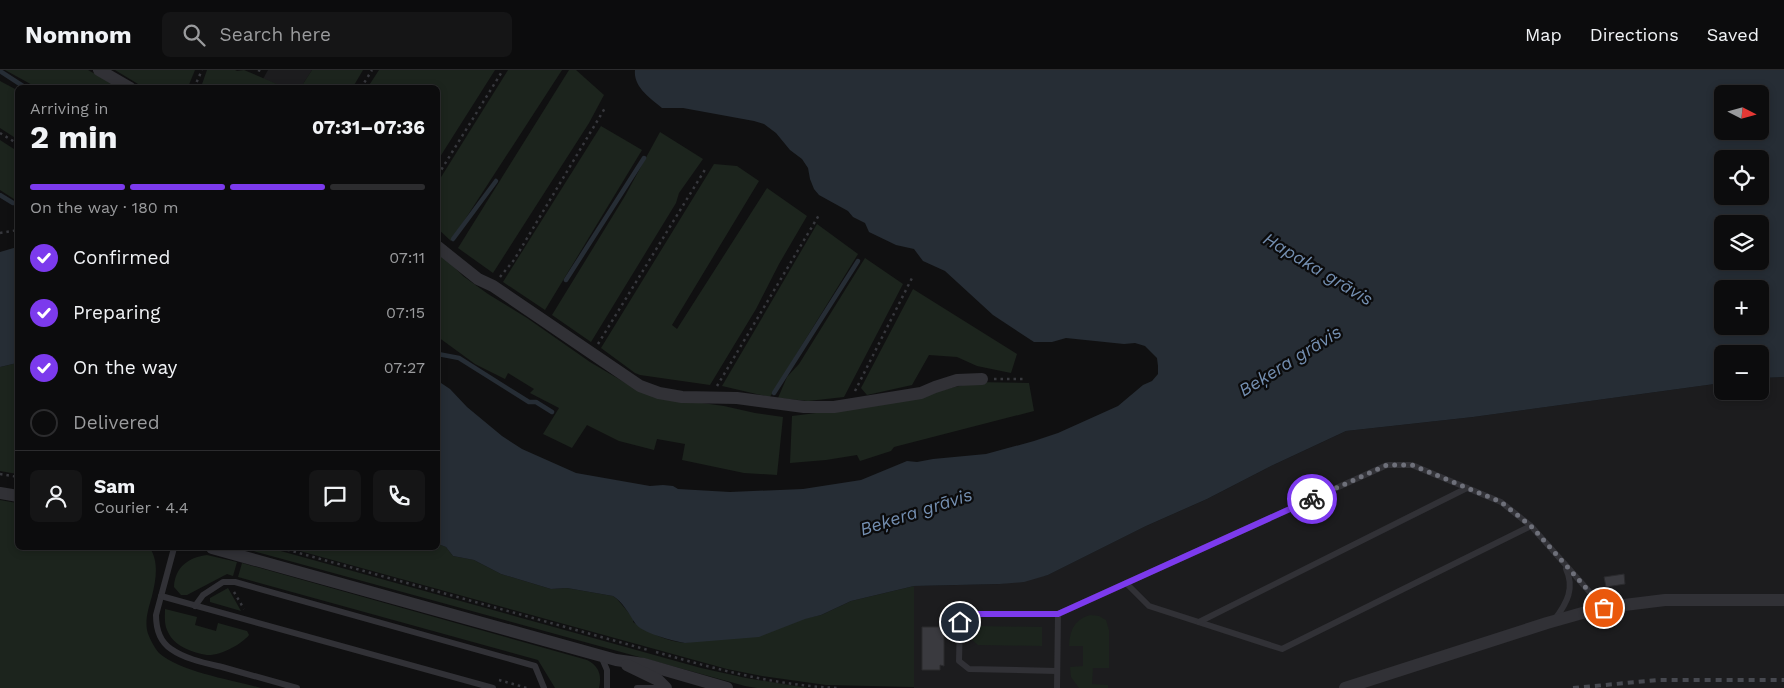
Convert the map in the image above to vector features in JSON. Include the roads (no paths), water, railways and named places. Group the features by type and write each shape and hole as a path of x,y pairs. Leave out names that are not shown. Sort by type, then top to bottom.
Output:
{"street":[{"path":"100,70 125,85"},
{"path":"440,249 478,279 493,286 640,386 659,393 682,397 737,398 804,407 834,407 921,393 957,380 982,379"},
{"path":"0,493 15,496"},
{"path":"219,550 600,656 644,664 727,688"},
{"path":"1345,688 1554,621 1604,608 1665,600 1784,600"},
{"path":"616,660 658,680 666,688"}],"lane":[{"path":"1057,671 968,669 959,661 960,622 970,614 1058,614 1387,465 1412,465 1501,502 1531,526 1604,608"},
{"path":"1199,622 1467,488"},
{"path":"1126,583 1149,606 1282,649 1531,526"},
{"path":"173,550 156,615 159,635 170,649 198,661 297,688"},
{"path":"1554,621 1564,608 1570,589 1568,572 1564,563"},
{"path":"195,606 203,595 223,582 235,582 535,666 544,688"},
{"path":"161,596 493,688"},
{"path":"1057,688 1058,614"},
{"path":"600,656 607,670 608,688"},
{"path":"637,688 659,688"}],"water":[{"path":"635,70 1784,70 1784,377 1769,378 1769,345 1714,345 1714,384 1473,417 1346,431 1048,575 1024,582 1000,584 914,586 851,601 821,615 805,619 759,637 685,643 673,640 638,627 623,605 613,596 567,588 551,589 501,574 474,560 453,556 446,547 440,545 440,382 450,389 467,407 502,436 522,449 576,473 650,486 663,485 673,486 678,489 730,492 803,489 861,480 907,461 917,462 986,454 1034,441 1058,433 1118,406 1143,385 1152,381 1158,374 1158,366 1157,358 1145,346 1135,343 1124,344 1066,338 1052,342 1034,342 993,315 945,271 923,261 914,249 896,245 869,232 865,223 819,195 814,189 808,168 802,159 790,150 776,133 764,124 683,108 662,108 640,87 635,76"},
{"path":"15,248 15,363 0,367 0,252"}],"waterway":[{"path":"0,71 21,85"},
{"path":"566,280 644,158"},
{"path":"453,239 496,181"},
{"path":"0,195 13,203"},
{"path":"774,393 858,261"},
{"path":"440,354 459,358 529,402 536,402 552,412"}],"railway":[{"path":"1573,688 1658,680 1784,680"}],"water label":[{"name":"Hapaka grāvis","path":"1318,269"},
{"name":"Beķera grāvis","path":"1290,361"},
{"name":"Beķera grāvis","path":"916,512"}]}
